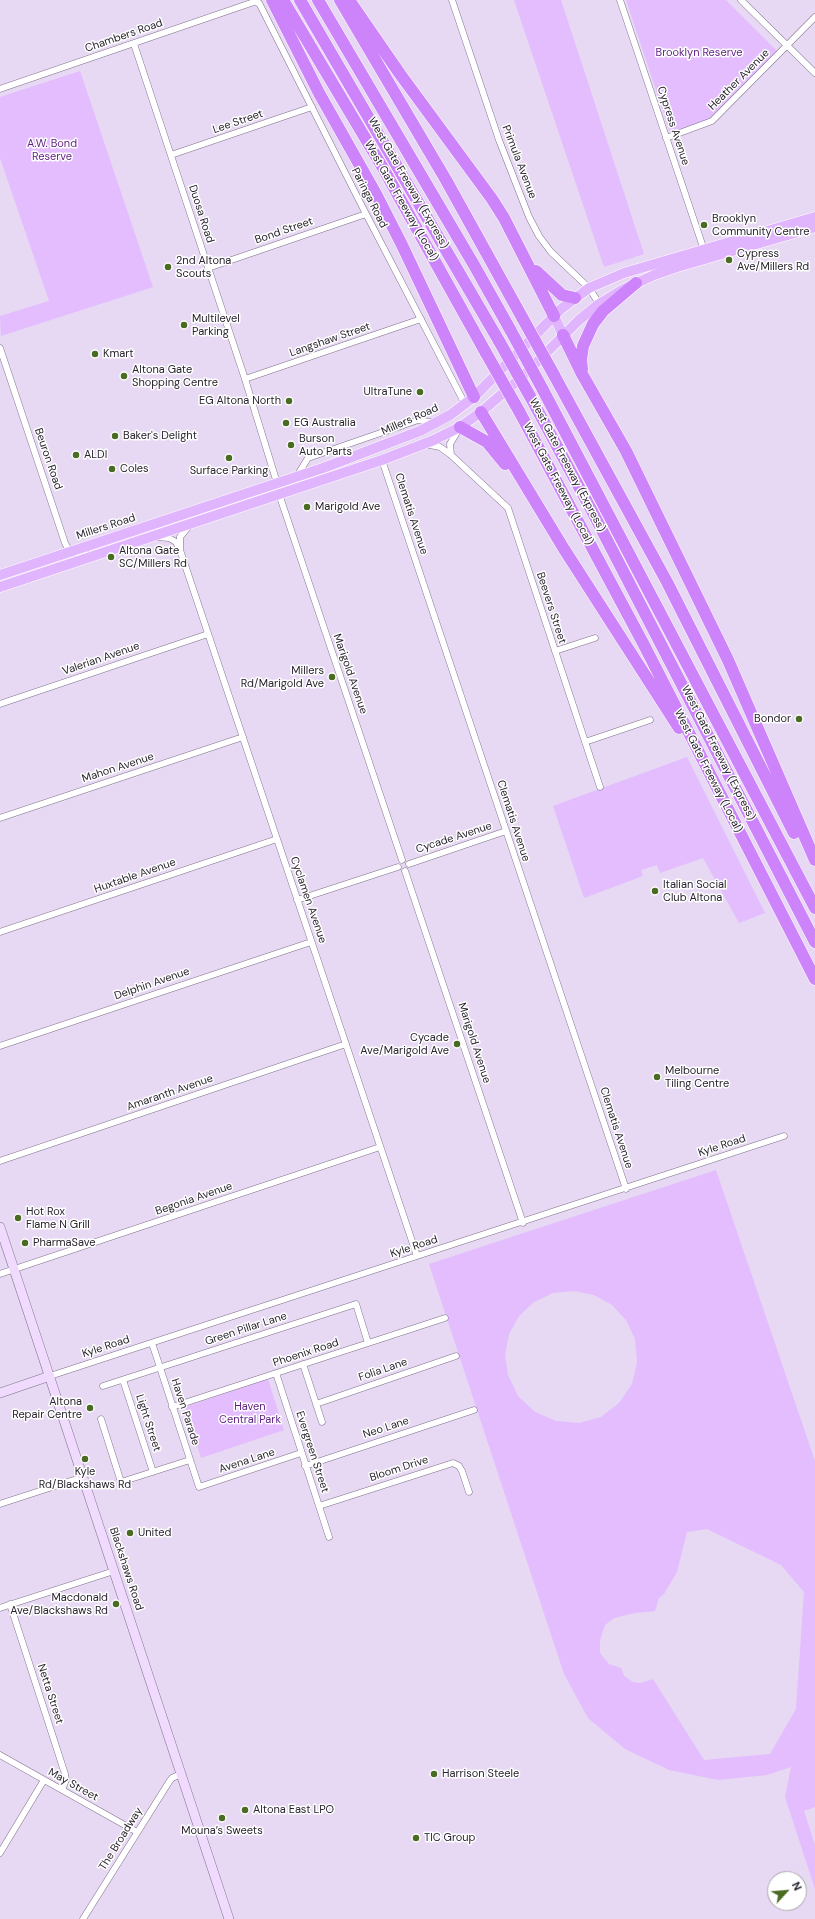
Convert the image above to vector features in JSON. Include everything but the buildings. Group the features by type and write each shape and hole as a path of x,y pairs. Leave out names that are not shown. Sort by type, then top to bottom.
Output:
{"highway":[{"path":"272,0 319,93 376,194 402,245 469,400"},
{"name":"West Gate Freeway (Local)","path":"283,0 364,135 519,411 643,643 815,979"},
{"name":"West Gate Freeway (Express)","path":"300,0 531,398 592,511 815,942"},
{"name":"West Gate Freeway (Express)","path":"318,0 474,265 511,331 815,908"},
{"path":"340,0 446,180 667,582 777,801 815,871"},
{"path":"349,0 400,74 492,199 528,263 554,316"},
{"path":"528,263 562,295 575,298"},
{"path":"582,374 581,360 585,341 602,308 636,283"},
{"path":"563,335 582,374 626,451 725,653 815,860"},
{"path":"481,412 564,549 716,787"},
{"path":"460,427 487,442 505,464 564,549"}],"main road":[{"name":"Millers Road","path":"636,283 705,254 815,217"},
{"name":"Millers Road","path":"0,575 277,483 420,431 436,423 469,400 554,316 575,298 589,288 624,273 815,227"},
{"path":"0,587 382,460 425,444 460,427 481,412 523,376 563,335 602,308"},
{"path":"554,316 563,335"},
{"path":"469,400 481,412"},
{"path":"277,483 279,494"},
{"name":"Blackshaws Road","path":"0,1227 228,1919"},
{"path":"0,1393 50,1376"}],"street":[{"name":"Primula Avenue","path":"452,0 499,140 529,216 539,236 551,252 589,288 602,308"},
{"name":"Cypress Avenue","path":"620,0 705,254"},
{"path":"741,0 815,73"},
{"name":"Paringa Road","path":"254,2 259,4 263,9 366,214 440,356 469,400"},
{"name":"Chambers Road","path":"0,89 254,2"},
{"name":"Heather Avenue","path":"666,138 712,122 815,18"},
{"name":"Duosa Road","path":"134,44 245,379 277,483"},
{"name":"Lee Street","path":"171,155 312,107"},
{"name":"Bond Street","path":"208,268 366,214"},
{"name":"Langshaw Street","path":"245,379 421,319"},
{"name":"Beuron Road","path":"0,348 70,552"},
{"path":"451,455 450,444 460,427"},
{"name":"Beevers Street","path":"425,444 440,447 451,455 508,508 600,787"},
{"name":"Clematis Avenue","path":"382,460 626,1189"},
{"name":"Marigold Avenue","path":"279,494 402,860"},
{"path":"180,550 180,537 191,524"},
{"path":"152,537 169,538 176,542 180,550"},
{"name":"Cyclamen Avenue","path":"180,550 417,1256"},
{"path":"70,552 78,555 95,555"},
{"name":"Valerian Avenue","path":"0,704 208,634"},
{"path":"555,651 595,638"},
{"path":"585,742 650,720"},
{"name":"Mahon Avenue","path":"0,818 243,737"},
{"name":"Cycade Avenue","path":"409,864 506,831"},
{"name":"Huxtable Avenue","path":"0,932 277,839"},
{"path":"298,900 398,867 398,864 402,860 405,860 409,864 406,871 402,871 398,867"},
{"name":"Marigold Avenue","path":"406,871 523,1222"},
{"name":"Delphin Avenue","path":"0,1046 311,942"},
{"name":"Amaranth Avenue","path":"0,1160 346,1044"},
{"name":"Kyle Road","path":"50,1376 626,1189 784,1136"},
{"name":"Begonia Avenue","path":"0,1274 380,1147"},
{"name":"Green Pillar Lane","path":"104,1386 356,1304 368,1343"},
{"name":"Phoenix Road","path":"172,1407 445,1318"},
{"name":"Haven Parade","path":"152,1343 198,1487"},
{"name":"Folia Lane","path":"316,1404 456,1356"},
{"path":"303,1364 322,1422"},
{"name":"Evergreen Street","path":"276,1373 329,1537"},
{"name":"Light Street","path":"124,1380 153,1472"},
{"name":"Neo Lane","path":"305,1466 474,1410"},
{"path":"101,1419 121,1482 190,1460"},
{"name":"Avena Lane","path":"198,1487 301,1454"},
{"name":"Bloom Drive","path":"319,1506 453,1463 459,1466 462,1471 469,1492"},
{"path":"0,1504 83,1477"},
{"path":"0,1608 114,1571"},
{"name":"Netta Street","path":"10,1604 65,1774 66,1780 62,1790"},
{"name":"May Street","path":"0,1755 137,1832"},
{"name":"The Broadway","path":"83,1919 169,1782 172,1778 181,1774"},
{"path":"0,1853 44,1780"}],"green space":[{"path":"514,0 561,0 644,254 604,267"},
{"name":"Brooklyn Reserve","path":"626,0 726,0 777,51 709,119 671,135"},
{"name":"A.W. Bond Reserve","path":"80,71 153,287 1,336 0,316 49,301 0,158 0,97"},
{"path":"687,757 765,913 739,923 703,858 660,873 657,865 641,870 643,876 584,898 553,806"},
{"path":"716,1170 815,1461 815,1807 804,1811 815,1845 815,1889 785,1797 791,1767 767,1775 718,1780 669,1770 625,1749 588,1718 564,1674 429,1264","holes":["574,1291 594,1295 612,1305 626,1320 635,1339 637,1362 632,1384 619,1403 601,1417 579,1423 556,1421 535,1412 518,1396 508,1375 505,1355 509,1334 519,1316 534,1302 553,1293","707,1529 781,1565 804,1592 796,1709 770,1754 704,1760 653,1679 641,1683 633,1682 624,1676 621,1668 609,1664 600,1653 600,1640 605,1625 614,1618 635,1613 655,1611 659,1598 664,1594 677,1572 687,1532"]},
{"name":"Haven Central Park","path":"268,1379 284,1430 201,1458 185,1407"}],"place":[{"name":"Brooklyn Community Centre","path":"704,225"},
{"name":"Cypress Ave/Millers Rd","path":"729,260"},
{"name":"2nd Altona Scouts","path":"168,267"},
{"name":"Multilevel Parking","path":"184,325"},
{"name":"Kmart","path":"95,354"},
{"name":"Altona Gate Shopping Centre","path":"124,376"},
{"name":"UltraTune","path":"420,392"},
{"name":"EG Altona North","path":"289,401"},
{"name":"EG Australia","path":"286,423"},
{"name":"Baker's Delight","path":"115,436"},
{"name":"Burson Auto Parts","path":"291,445"},
{"name":"ALDI","path":"76,455"},
{"name":"Surface Parking","path":"229,458"},
{"name":"Coles","path":"112,469"},
{"name":"Marigold Ave","path":"307,507"},
{"name":"Altona Gate SC/Millers Rd","path":"111,557"},
{"name":"Millers Rd/Marigold Ave","path":"332,677"},
{"name":"Bondor","path":"799,719"},
{"name":"Italian Social Club Altona","path":"655,891"},
{"name":"Cycade Ave/Marigold Ave","path":"457,1044"},
{"name":"Melbourne Tiling Centre","path":"657,1077"},
{"name":"Hot Rox Flame N Grill","path":"18,1218"},
{"name":"PharmaSave","path":"25,1243"},
{"name":"Altona Repair Centre","path":"90,1408"},
{"name":"Kyle Rd/Blackshaws Rd","path":"85,1459"},
{"name":"United","path":"130,1533"},
{"name":"Macdonald Ave/Blackshaws Rd","path":"116,1604"},
{"name":"Harrison Steele","path":"434,1774"},
{"name":"Altona East LPO","path":"245,1810"},
{"name":"Mouna’s Sweets","path":"222,1818"},
{"name":"TIC Group","path":"416,1838"}]}
